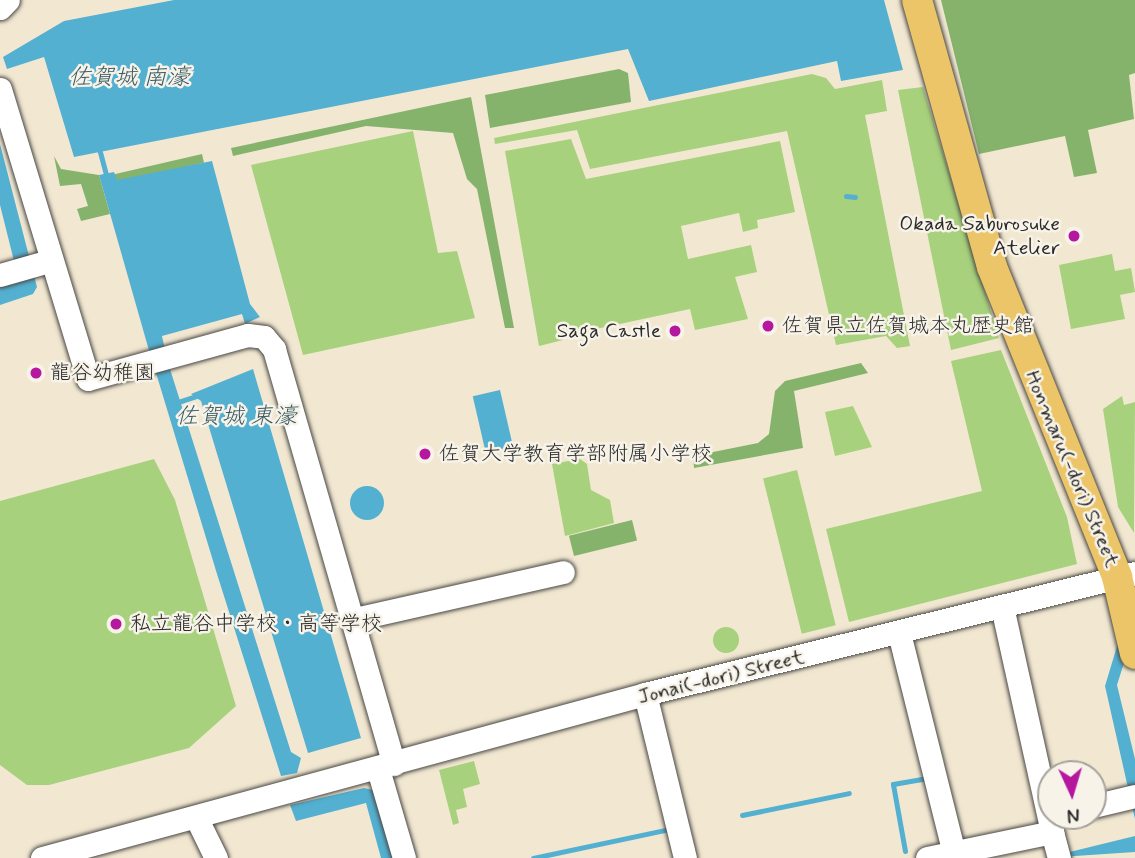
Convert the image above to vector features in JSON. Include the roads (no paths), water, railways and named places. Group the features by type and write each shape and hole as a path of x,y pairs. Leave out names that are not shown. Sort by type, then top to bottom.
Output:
{"main road":[{"name":"Honmaru(-dori) Street","path":"917,0 992,267 1126,575 1135,654"}],"street":[{"path":"0,8 8,0"},
{"path":"0,89 25,268 88,379 248,335 264,337 274,349 355,619 404,858"},
{"path":"355,619 563,572"},
{"name":"Jonai(-dori) Street","path":"196,817 645,694 1126,575"},
{"path":"927,858 965,855 1054,835 1002,607"},
{"path":"899,633 965,855"},
{"path":"645,694 685,858"},
{"path":"1107,802 1132,796"},
{"path":"42,858 196,817 216,858"}],"water":[{"name":"佐賀城 南濠","path":"174,0 884,0 903,70 841,81 837,61 649,101 628,49 74,157 44,57 7,69 3,57 64,21"},
{"path":"0,144 37,287 33,294 0,305 0,286 18,277 0,205"},
{"name":"佐賀城 東濠","path":"212,161 250,304 260,317 245,324 242,314 162,336 165,350 150,354 99,175 114,172 117,180"},
{"path":"170,369 291,752 301,758 297,773 281,776 217,574 156,373"},
{"name":"佐賀城 東濠","path":"253,369 361,738 308,753 201,401 191,394"},
{"path":"500,390 513,447 486,453 473,396"},
{"path":"367,486 379,491 384,503 379,515 367,520 355,515 350,503 355,491"},
{"path":"1133,593 1135,628 1117,685 1135,759 1135,819 1105,686"},
{"path":"364,788 378,791 396,858 381,858 366,803 296,821 290,805"},
{"path":"1135,836 1135,852 1045,858"}],"waterway":[{"path":"100,152 107,178"},
{"path":"846,196 855,197"},
{"path":"175,403 196,396"},
{"path":"905,851 893,784 927,778"},
{"path":"742,815 849,793"},
{"path":"533,858 669,829"}],"place":[{"name":"Okada Saburosuke Atelier","path":"1074,236"},
{"name":"佐賀県立佐賀城本丸歴史館","path":"768,326"},
{"name":"Saga Castle","path":"675,331"},
{"name":"龍谷幼稚園","path":"36,373"},
{"name":"佐賀大学教育学部附属小学校","path":"425,454"},
{"name":"私立龍谷中学校・高等学校","path":"116,624"}]}
